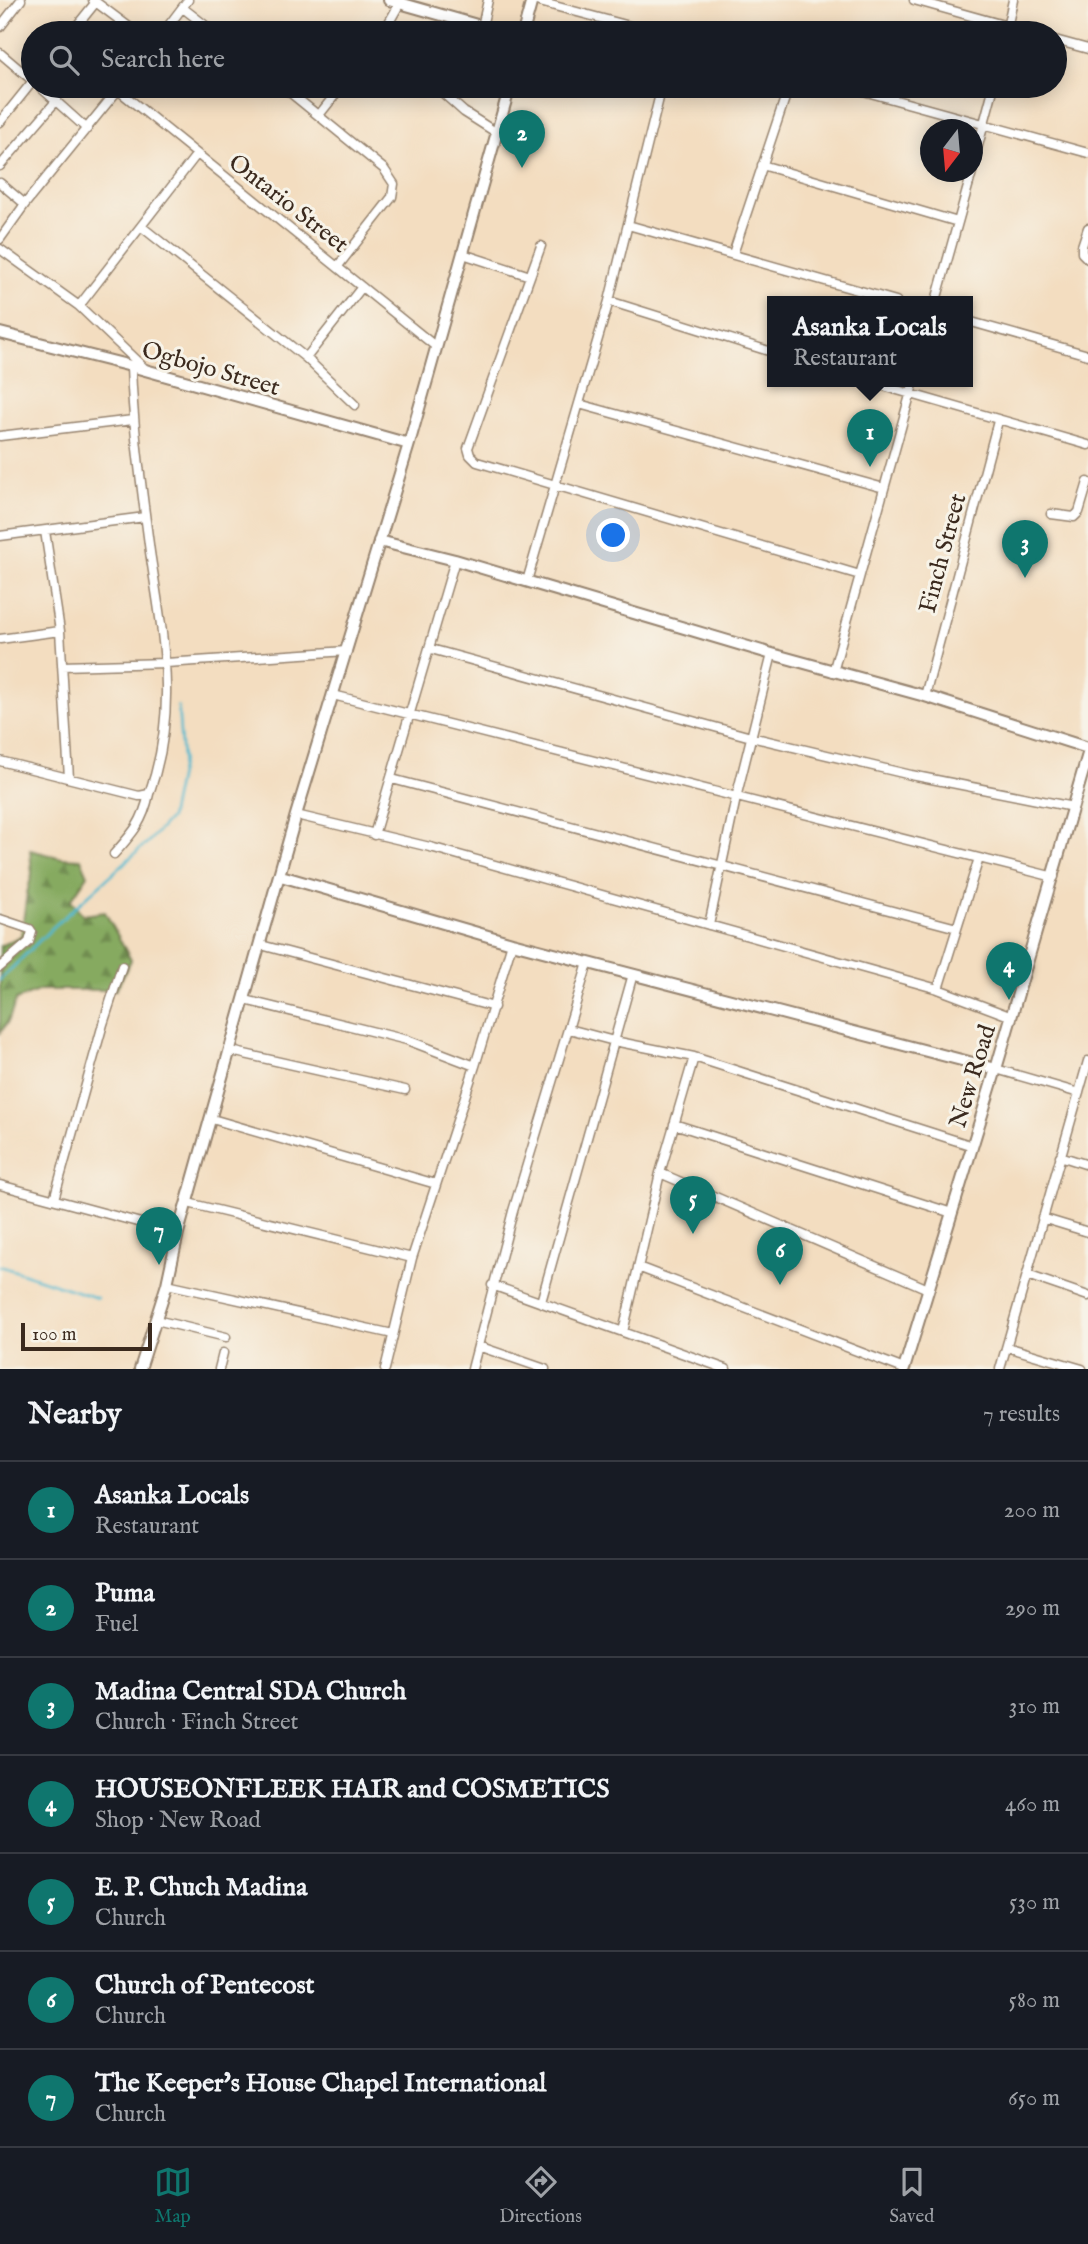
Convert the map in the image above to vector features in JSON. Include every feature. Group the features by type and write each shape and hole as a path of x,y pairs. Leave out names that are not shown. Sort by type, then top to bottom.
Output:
{"street":[{"path":"0,27 21,0"},
{"path":"483,21 488,0"},
{"path":"526,21 532,0 610,21"},
{"path":"917,0 979,21"},
{"path":"1008,21 1013,0"},
{"path":"80,21 95,1 121,21"},
{"path":"387,21 394,2 461,21"},
{"path":"173,21 186,4 203,21"},
{"path":"1067,43 1088,49"},
{"path":"0,54 21,71"},
{"path":"0,122 21,96"},
{"path":"54,98 87,129"},
{"path":"0,239 25,204 112,98"},
{"name":"Ontario Street","path":"132,98 435,346"},
{"path":"297,98 384,169 394,184 392,197 338,266"},
{"path":"319,115 332,98"},
{"path":"448,98 464,112 497,133"},
{"path":"140,1369 167,1284 178,1233 232,1051 296,815 409,444 507,98"},
{"path":"527,582 609,301 659,98"},
{"path":"733,254 785,98"},
{"path":"888,98 1088,153"},
{"path":"983,132 991,98"},
{"path":"0,166 57,100"},
{"path":"79,306 197,154"},
{"path":"762,165 958,222"},
{"path":"937,296 969,182"},
{"path":"0,183 25,204"},
{"path":"628,225 879,296"},
{"path":"142,227 306,358 355,405"},
{"path":"1088,228 1082,246 1082,253 1088,259"},
{"path":"541,246 468,447 470,455 477,461 860,575"},
{"path":"0,249 79,306 150,373"},
{"path":"463,254 530,276"},
{"path":"306,358 362,287"},
{"path":"609,301 767,350"},
{"path":"973,322 1088,355"},
{"name":"Ogbojo Street","path":"0,333 131,366 409,444"},
{"path":"114,854 144,816 166,732 166,663 133,420 131,366"},
{"path":"885,387 1088,445"},
{"path":"833,671 912,387"},
{"path":"579,404 884,488"},
{"path":"0,436 133,420"},
{"name":"Finch Street","path":"925,696 998,421"},
{"path":"1051,514 1074,517 1079,512 1088,482"},
{"path":"0,536 145,517"},
{"path":"46,531 60,631 69,778"},
{"path":"379,541 456,560 772,654 925,696 1088,748"},
{"path":"374,835 456,560"},
{"path":"0,639 60,631"},
{"path":"431,649 751,737 911,775 1073,807"},
{"path":"62,666 166,663 347,651"},
{"path":"709,925 736,798 772,654"},
{"path":"333,695 1054,877"},
{"name":"New Road","path":"904,1369 1054,877 1088,754"},
{"path":"0,761 139,796 149,794"},
{"path":"392,779 957,928"},
{"path":"296,815 434,848 938,989 1012,1017"},
{"path":"938,989 979,858"},
{"path":"281,876 512,943 1079,1093"},
{"path":"0,919 32,932 29,942 0,967"},
{"path":"385,1369 412,1258 494,1007 512,943"},
{"path":"261,944 494,1007"},
{"path":"472,1369 492,1285 587,963"},
{"path":"54,1199 122,966"},
{"path":"541,1302 633,974"},
{"path":"245,1000 407,1040 475,1066"},
{"path":"569,1029 614,1041 694,1056 973,1146"},
{"path":"232,1051 405,1090"},
{"path":"623,1332 660,1172 694,1056"},
{"path":"1000,1369 1088,1061"},
{"path":"212,1119 436,1184"},
{"path":"674,1124 952,1213"},
{"path":"1060,1156 1088,1164"},
{"path":"660,1172 928,1289"},
{"path":"0,1185 178,1233"},
{"path":"187,1203 412,1258"},
{"path":"1042,1219 1088,1231"},
{"path":"638,1267 904,1369"},
{"path":"1027,1275 1088,1296"},
{"path":"167,1284 393,1334"},
{"path":"492,1285 726,1369"},
{"path":"156,1320 226,1337"},
{"path":"478,1346 545,1369"},
{"path":"1007,1347 1082,1369"},
{"path":"219,1369 223,1353"}],"green space":[{"path":"30,850 62,858 81,859 88,875 71,900 83,915 105,912 131,960 116,990 40,990 16,1000 8,1022 0,1033 0,946 21,936 32,874"}],"waterway":[{"path":"0,980 51,929 150,840 170,818 182,759 178,706"},
{"path":"0,1266 97,1298"}],"place":[{"name":"Puma","path":"522,168"},
{"name":"Asanka Locals","path":"870,467"},
{"name":"Madina Central SDA Church","path":"1025,578"},
{"name":"HOUSEONFLEEK HAIR and COSMETICS","path":"1009,1000"},
{"name":"E. P. Chuch Madina","path":"693,1234"},
{"name":"The Keeper's House Chapel International","path":"159,1265"},
{"name":"Church of Pentecost","path":"780,1285"}]}
